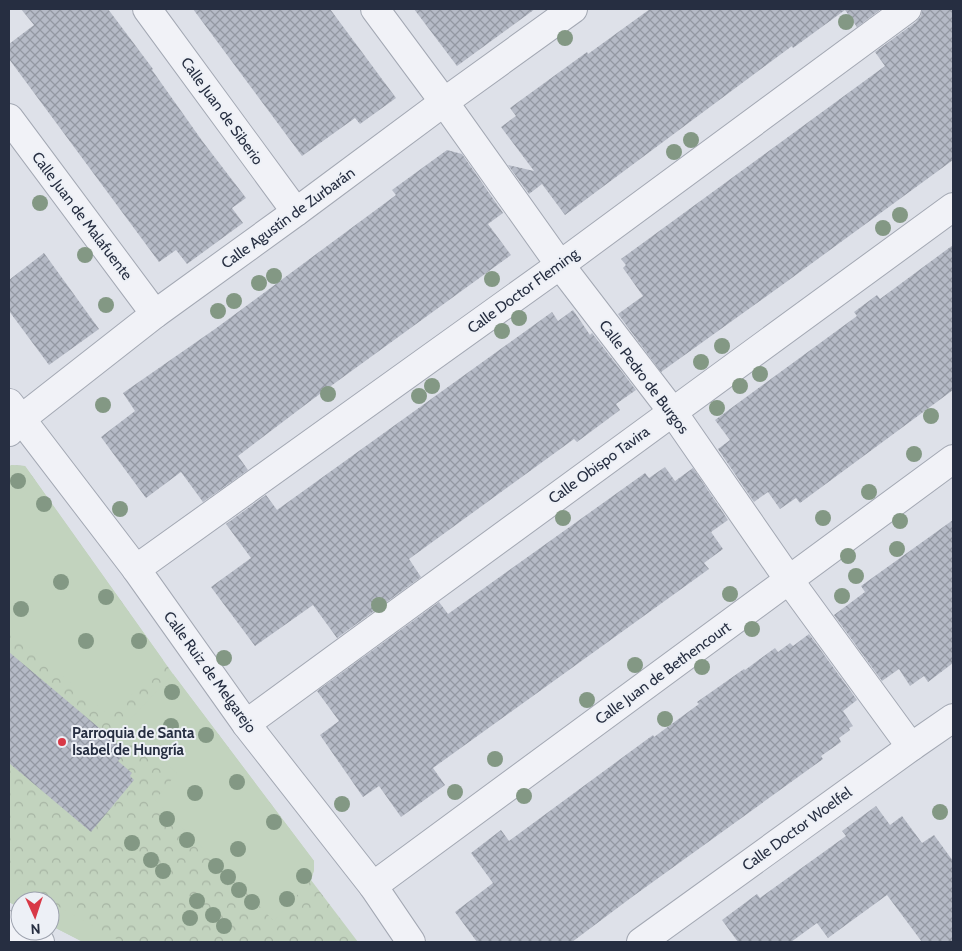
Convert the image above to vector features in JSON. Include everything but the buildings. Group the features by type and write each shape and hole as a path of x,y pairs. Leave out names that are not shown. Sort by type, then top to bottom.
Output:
{"street":[{"name":"Calle Juan de Siberio","path":"147,9 296,212"},
{"name":"Calle Pedro de Burgos","path":"375,9 560,265 672,411 789,580 911,747"},
{"name":"Calle Agustín de Zurbarán","path":"13,418 573,9"},
{"name":"Calle Doctor Fleming","path":"136,569 560,265 907,9"},
{"name":"Calle Juan de Malafuente","path":"9,118 155,314"},
{"name":"Calle Obispo Tavira","path":"246,724 953,207"},
{"name":"Calle Ruiz de Melgarejo","path":"13,418 136,569 246,724 373,886 411,942"},
{"name":"Calle Juan de Bethencourt","path":"373,886 953,458"},
{"name":"Calle Doctor Woelfel","path":"641,942 953,718"},
{"path":"9,925 40,942"}],"green space":[{"path":"11,465 25,466 173,674 314,861 311,880 358,942 83,942 60,930 60,891 10,891 9,902 9,468"},
{"path":"11,465 25,466 163,660 111,717 9,630 9,468"},
{"path":"173,674 314,861 311,880 274,921 155,800 177,773 123,727"},
{"path":"9,879 30,891 10,891 9,902"},
{"path":"60,908 122,942 83,942 60,930"}],"place":[{"name":"Parroquia de Santa Isabel de Hungría","path":"62,742"}]}
